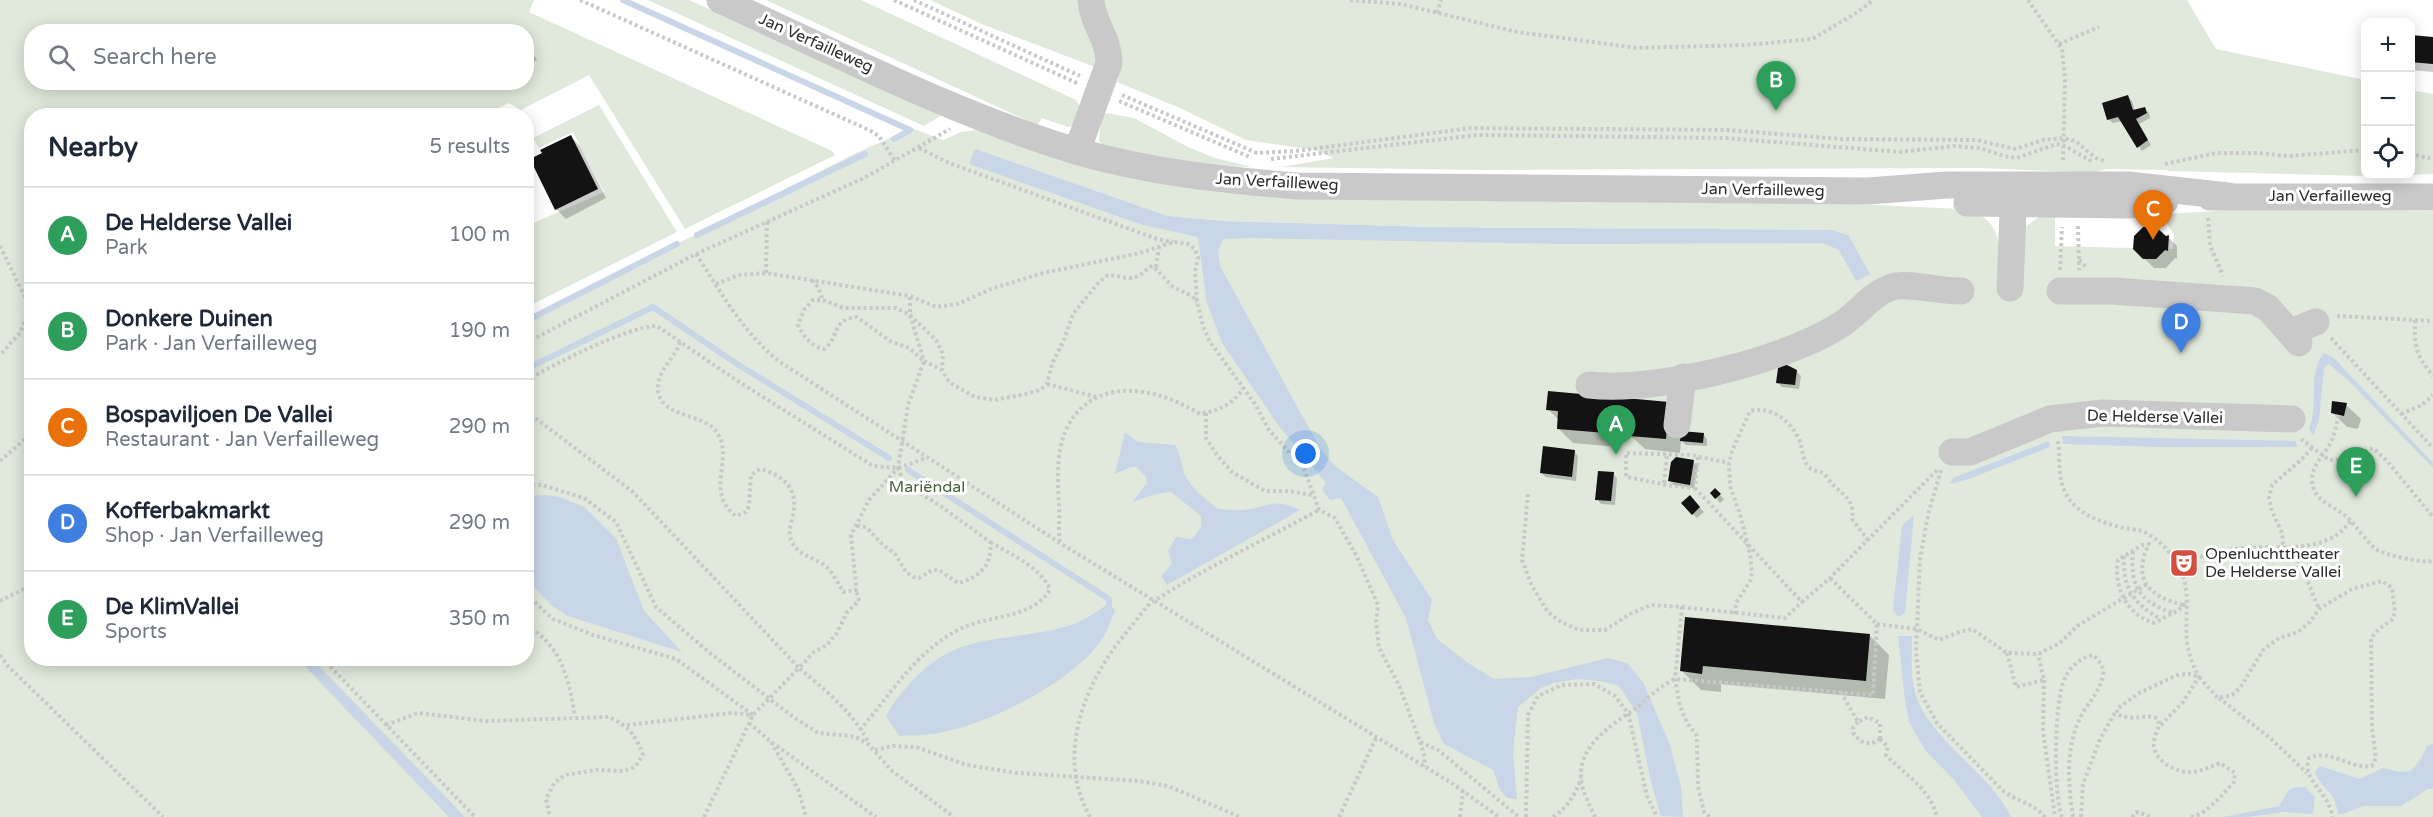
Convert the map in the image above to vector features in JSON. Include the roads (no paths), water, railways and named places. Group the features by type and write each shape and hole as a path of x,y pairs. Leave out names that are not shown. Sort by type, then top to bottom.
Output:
{"street":[{"name":"Jan Verfailleweg","path":"720,0 974,115 1077,151 1177,173 1211,178 1297,186 1868,191 1947,185 2079,205 2129,205 2220,196 2433,197"},
{"path":"1077,151 1109,63 1109,49 1091,9 1091,0"},
{"name":"Jan Verfailleweg","path":"2013,195 2128,185 2220,196"},
{"path":"2010,288 2013,195"},
{"path":"1589,385 1607,387 1683,378 1751,363 1792,350 1838,327 1880,292 1895,286 1961,291"},
{"path":"2060,291 2113,291 2255,301 2268,308 2295,337 2324,319"},
{"path":"1677,425 1683,378"},
{"name":"De Helderse Vallei","path":"1952,452 1970,452 2050,418 2103,413 2292,419"}],"water":[{"path":"975,149 1168,216 1224,221 1433,227 1833,230 1848,235 1870,274 1856,281 1839,250 1823,243 1563,244 1250,238 1223,239 1218,251 1220,266 1320,448 1335,466 1378,497 1393,540 1432,600 1428,620 1437,639 1468,663 1494,679 1531,677 1608,658 1627,663 1643,682 1670,745 1681,787 1683,817 1661,816 1651,782 1637,713 1619,686 1577,679 1554,683 1541,688 1518,707 1513,752 1517,799 1507,798 1500,790 1493,770 1444,744 1434,723 1406,618 1341,498 1330,500 1322,490 1326,483 1279,426 1222,343 1207,303 1198,237 1143,225 969,164"},
{"path":"2324,353 2333,357 2433,463 2433,468 2348,380 2329,364 2324,368 2319,420 2313,436 2309,429 2312,420 2314,380 2319,361"},
{"path":"1125,432 1138,442 1175,445 1187,479 1218,509 1243,510 1278,503 1300,510 1167,585 1161,576 1172,564 1168,551 1176,537 1192,539 1201,527 1201,516 1171,492 1132,502 1147,483 1146,477 1136,467 1115,474"},
{"path":"2062,436 2295,441 2298,447 2063,444"},
{"path":"2049,441 2050,447 1969,479 1950,484 1953,478"},
{"path":"534,496 560,497 584,507 616,538 644,611 682,652 568,616 551,605 534,587"},
{"path":"1914,515 1905,613 1898,617 1893,609 1902,526"},
{"path":"1109,603 1115,610 1107,631 1086,658 1068,674 1023,702 975,723 928,735 899,736 886,716 910,683 928,666 945,655 981,642 1068,626 1086,618"},
{"path":"1898,636 1912,636 1913,683 1919,702 1929,720 1987,783 2011,817 1982,817 1955,781 1925,750 1909,722"},
{"path":"305,666 319,666 465,817 449,817"},
{"path":"2433,744 2433,789 2428,789 2401,806 2363,806 2338,814 2334,800 2315,772 2320,766 2360,779 2383,768 2400,772 2411,771 2421,759 2427,746"},
{"path":"2305,787 2315,797 2313,814 2284,812 2247,817 2223,817 2279,806 2289,790"}],"waterway":[{"path":"623,0 910,130"},
{"path":"894,139 910,130"},
{"path":"697,235 865,154"},
{"path":"534,317 677,244"},
{"path":"534,365 653,307 734,362 889,458"},
{"path":"908,470 1109,599 1109,603"}],"place":[{"name":"Donkere Duinen","path":"1776,111"},
{"name":"Bospaviljoen De Vallei","path":"2153,240"},
{"name":"Kofferbakmarkt","path":"2181,353"},
{"name":"De Helderse Vallei","path":"1616,455"},
{"name":"De KlimVallei","path":"2356,497"},
{"name":"Openluchttheater De Helderse Vallei","path":"2184,563"}],"park label":[{"name":"Mariëndal","path":"927,487"}]}
